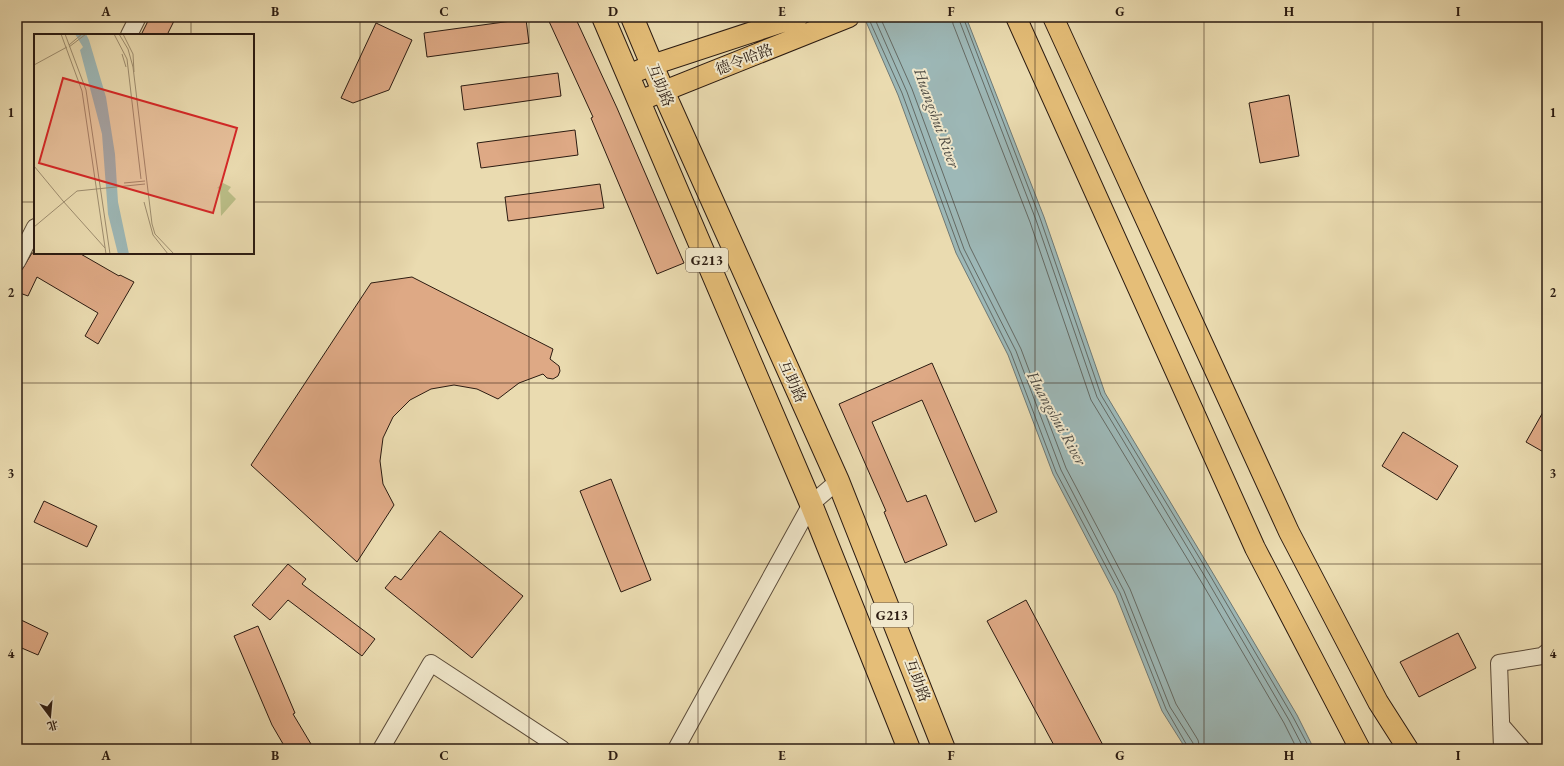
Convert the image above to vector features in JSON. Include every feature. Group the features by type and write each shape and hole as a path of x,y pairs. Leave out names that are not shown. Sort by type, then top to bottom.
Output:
{"highway":[{"name":"互助路","path":"603,17 811,504 909,749"},
{"name":"互助路","path":"632,17 663,91 838,481 944,749"}],"main road":[{"name":"德令哈路","path":"628,75 652,65 798,17"},
{"name":"德令哈路","path":"639,101 850,17"},
{"path":"1016,17 1255,548 1360,749"},
{"path":"1053,17 1289,532 1378,702 1408,749"}],"street":[{"path":"130,34 138,17"},
{"path":"17,262 34,229"},
{"path":"676,749 811,504 838,481"},
{"path":"1502,749 1498,663 1542,656 1547,652"},
{"path":"381,749 430,664 562,749"},
{"path":"1501,726 1522,749"}],"water":[{"name":"Huangshui River","path":"864,17 966,17 1044,217 1105,393 1297,715 1314,749 1186,749 1162,711 1116,595 1053,474 1008,355 956,253 898,95"}],"building":[{"path":"150,17 176,17 168,34 142,34"},
{"path":"547,17 575,17 617,108 684,263 657,274 591,118 593,117"},
{"path":"526,19 529,43 427,57 424,33"},
{"path":"376,23 412,40 389,90 353,103 341,98"},
{"path":"558,73 561,96 464,110 461,86"},
{"path":"1289,95 1299,156 1260,163 1249,103"},
{"path":"575,130 578,155 481,168 477,143"},
{"path":"600,184 604,208 508,221 505,197"},
{"path":"32,253 81,254 119,276 120,275 134,282 98,344 85,336 98,313 37,277 28,296 17,292 17,278"},
{"path":"412,277 553,349 550,359 559,366 560,371 558,376 553,379 547,378 543,374 519,383 498,399 477,389 454,385 431,389 410,400 393,417 383,438 380,461 383,484 394,505 357,562 251,465 371,283"},
{"path":"932,363 997,512 975,522 922,400 872,422 907,502 926,495 947,545 905,563 884,512 886,511 839,404"},
{"path":"1547,405 1547,454 1526,442"},
{"path":"1403,432 1458,466 1437,500 1382,466"},
{"path":"611,479 651,580 621,592 580,491"},
{"path":"44,501 97,526 87,547 34,522"},
{"path":"440,531 523,596 472,658 385,588 395,576 401,580"},
{"path":"288,564 306,579 302,584 375,639 362,656 288,600 270,620 252,605"},
{"path":"1026,600 1105,749 1056,749 987,621"},
{"path":"17,618 48,633 38,655 17,646"},
{"path":"258,626 295,713 293,714 314,749 286,749 272,725 234,636"},
{"path":"1458,633 1476,668 1419,697 1400,662"}]}
